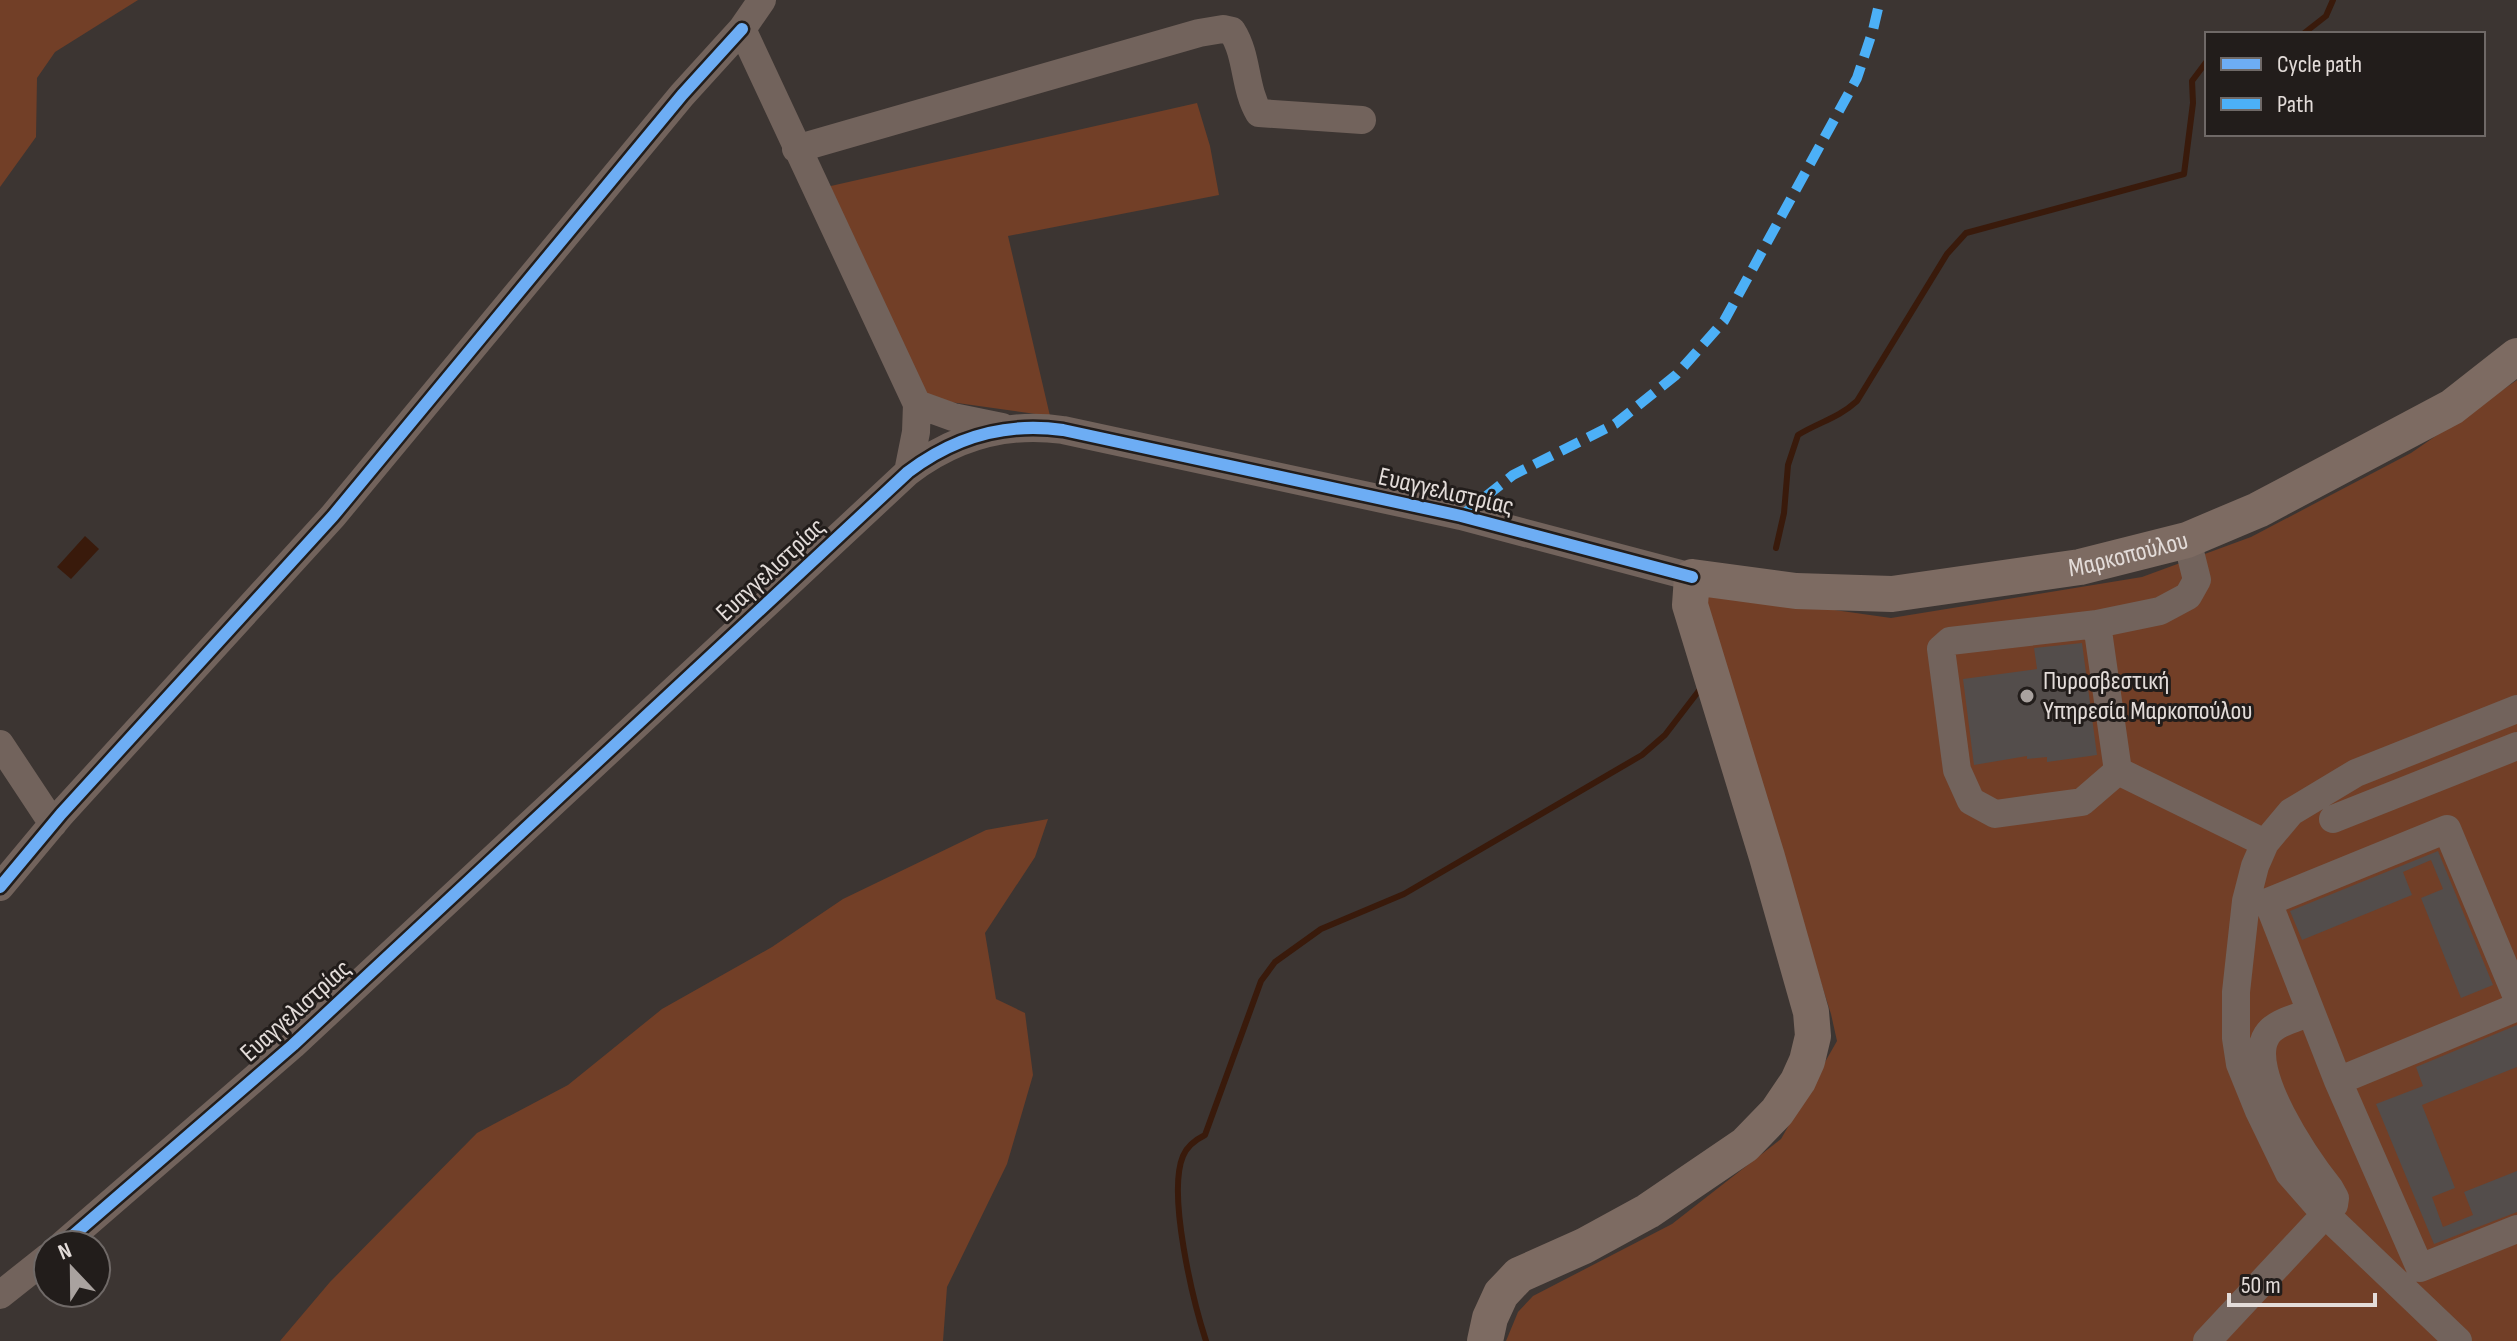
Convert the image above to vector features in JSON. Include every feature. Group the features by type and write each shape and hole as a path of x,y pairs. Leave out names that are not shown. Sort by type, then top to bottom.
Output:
{"main road":[{"name":"Μαρκοπούλου","path":"1692,577 1796,591 1892,594 2080,567 2187,540 2258,510 2452,407 2517,356"},
{"path":"1485,1341 1490,1318 1501,1294 1519,1275 1584,1246 1648,1211 1745,1145 1777,1112 1807,1061 1813,1036 1811,1012 1690,605 1692,577"}],"street":[{"path":"0,887 53,824 333,516 682,95 742,29 762,0"},
{"path":"742,29 917,404 916,432 908,472"},
{"path":"796,149 1199,33 1223,29 1232,31 1240,43 1251,101 1259,113 1362,120"},
{"path":"917,404 953,417 1007,428"},
{"name":"Ευαγγελιστρίας","path":"80,1229 293,1045 908,472 930,455 957,442 1007,428 1035,426 1063,430 1461,516 1692,577"},
{"path":"2118,771 2082,802 1995,814 1971,801 1957,770 1941,649 1950,641 2097,624 2160,611 2188,596 2197,580 2187,540"},
{"path":"2097,624 2118,771"},
{"path":"2458,1341 2325,1214 2289,1173 2240,1064 2236,1038 2236,992 2244,916 2255,866 2265,843 2291,812 2356,773 2517,709"},
{"path":"0,744 53,824"},
{"path":"2333,819 2517,746"},
{"path":"2118,771 2265,843"},
{"path":"2517,997 2447,829 2268,902 2338,1081 2420,1268 2517,1229"},
{"path":"2338,1081 2517,1007"},
{"path":"2207,1341 2334,1205 2335,1198 2291,1134 2271,1091 2262,1046 2268,1033 2276,1026 2311,1012"},
{"path":"0,1295 32,1270"}],"shaded area":[{"path":"0,0 138,0 55,52 37,78 36,137 0,187"},
{"path":"1197,103 1210,146 1219,195 1008,236 1050,416 936,400 919,391 822,188"},
{"path":"2517,380 2517,1341 1506,1341 1518,1312 1533,1296 1672,1224 1781,1139 1837,1041 1699,591 1891,618 2142,577 2251,537 2411,453"},
{"path":"85,536 99,549 71,579 57,567"},
{"path":"1048,819 1035,857 985,933 996,999 1025,1013 1033,1075 1007,1164 947,1287 943,1341 280,1341 330,1282 477,1133 568,1085 662,1009 772,947 843,899 986,830"}],"building":[{"name":"Πυροσβεστική Υπηρεσία Μαρκοπούλου","path":"2082,643 2097,755 2047,762 2047,757 2027,759 2027,756 1974,765 1963,679 2037,669 2034,648"},
{"path":"2438,851 2493,985 2461,998 2421,898 2443,889 2431,860 2403,872 2412,895 2302,940 2290,911"},
{"path":"2517,1025 2517,1067 2422,1105 2455,1188 2432,1197 2443,1227 2473,1215 2464,1192 2517,1171 2517,1212 2434,1244 2376,1104 2423,1086 2416,1067"}],"waterway":[{"path":"2306,32 2326,16 2333,0"},
{"path":"1776,548 1784,513 1788,465 1798,435 1836,416 1857,401 1947,254 1966,233 2184,174 2193,103 2192,81 2205,64"},
{"path":"1206,1341 1184,1248 1178,1195 1179,1173 1187,1149 1205,1135 1261,981 1275,962 1321,929 1404,894 1642,755 1665,735 1701,688"}],"marked path":[{"path":"1461,516 1513,475 1615,424 1676,375 1724,321 1857,78 1880,0"}],"cycle path":[{"path":"0,887 61,814 333,516 682,95 742,29"},
{"path":"80,1229 293,1045 908,472 962,441 1021,428 1063,430 1461,516 1692,577"}],"place":[{"name":"Πυροσβεστική Υπηρεσία Μαρκοπούλου","path":"2027,696"}]}
